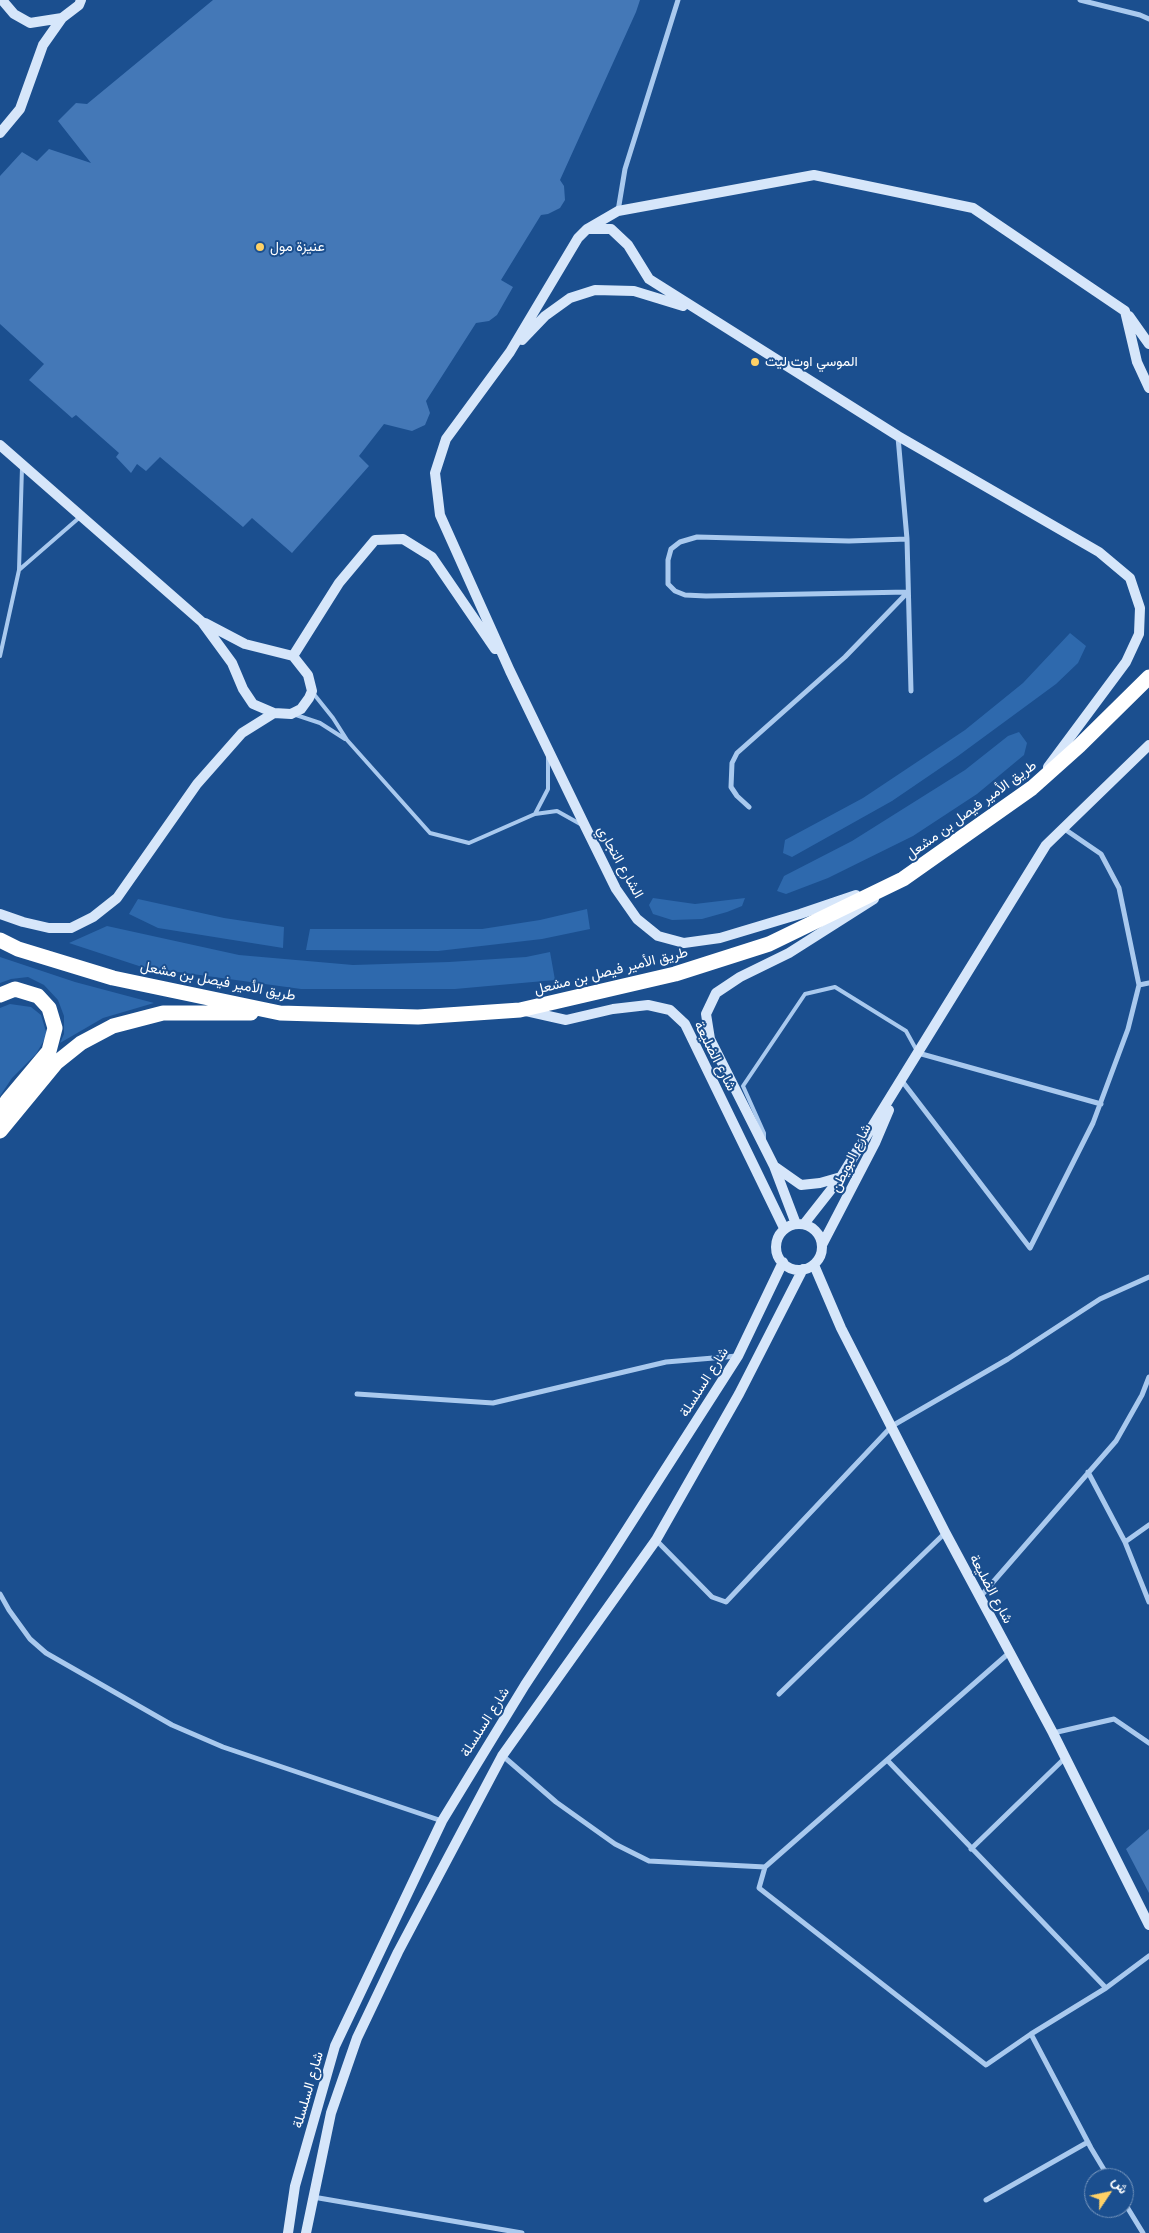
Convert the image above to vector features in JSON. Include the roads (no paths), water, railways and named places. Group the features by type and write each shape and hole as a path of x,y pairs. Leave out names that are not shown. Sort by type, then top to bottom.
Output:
{"highway":[{"name":"طريق الأمير فيصل بن مشعل","path":"0,940 18,949 113,978 280,1012 418,1017 520,1010 675,974 769,944 903,879 1032,788 1079,746 1149,677"},
{"path":"0,996 15,989 38,996 49,1008 55,1028 49,1051 7,1101 0,1115"},
{"path":"0,1132 56,1063 81,1043 113,1026 163,1013 280,1012"}],"street":[{"path":"2,0 14,14 30,24 62,18"},
{"path":"0,133 20,109 43,45 62,18 79,5 81,0"},
{"path":"618,211 625,168 678,0"},
{"path":"1080,0 1140,14 1149,19"},
{"path":"510,671 440,515 435,473 446,439 510,352 578,238 587,229 618,211 814,175 973,208 1125,311 1149,344"},
{"path":"587,229 611,229 628,245 649,279 898,436 1099,552 1130,578 1140,608 1139,634 1126,662 1032,788"},
{"path":"510,352 545,316 570,298 595,290 634,291 696,309"},
{"path":"1125,311 1137,362 1149,388"},
{"path":"898,436 907,539 911,691"},
{"path":"0,445 202,622 232,663 243,689 253,704 274,713 291,714 301,709 312,691 308,675 293,656 245,644 202,622"},
{"path":"907,539 849,541 697,537 680,542 671,549 668,560 668,584 675,592 685,595 706,596 908,592"},
{"path":"293,656 339,583 375,540 403,539 432,557 510,671"},
{"path":"749,807 736,796 731,787 732,763 737,753 845,657 908,592"},
{"name":"الشارع التجاري","path":"510,671 616,889 637,919 658,936 684,943 720,938 800,914 903,879"},
{"path":"0,914 49,928 71,928 93,918 117,898 198,784 217,762 242,734 274,713"},
{"path":"903,879 860,909 789,953 740,978 716,993 706,1014 710,1039 774,1166 800,1224 817,1232 822,1245 822,1252 814,1265 803,1269 793,1269 783,1262 777,1252 778,1237 784,1228 800,1224 842,1177 1046,845 1061,828 1149,745"},
{"path":"902,1081 1030,1248 1101,1104 1128,1029 1139,985 1120,888 1101,854 1061,828"},
{"path":"1139,985 1149,983"},
{"name":"شارع الضليعة","path":"520,1010 566,1020 613,1009 648,1005 670,1010 685,1024 784,1228"},
{"path":"918,1053 1101,1104"},
{"name":"شارع البويطن","path":"822,1245 875,1142 902,1081"},
{"path":"774,1166 801,1185 820,1183 842,1177"},
{"name":"شارع السلسلة","path":"288,2233 296,2186 335,2046 442,1820 525,1685 738,1356 783,1262"},
{"name":"شارع الضليعة","path":"814,1265 841,1328 945,1532 1053,1733 1149,1925"},
{"name":"شارع السلسلة","path":"306,2233 331,2113 357,2038 398,1952 502,1756 656,1540 739,1394 803,1269"},
{"path":"656,1540 712,1597 726,1602 892,1426 1008,1359 1100,1299 1148,1276"},
{"path":"357,1394 493,1403 666,1362 738,1356"},
{"path":"980,1597 1116,1441 1142,1395 1149,1377"},
{"path":"1088,1472 1125,1542 1149,1602"},
{"path":"1125,1542 1149,1525"},
{"path":"779,1694 945,1532"},
{"path":"0,1594 30,1639 46,1653 172,1725 223,1747 442,1820"},
{"path":"1009,1653 765,1867 759,1888 986,2065 1106,1988 1149,1956"},
{"path":"1053,1733 1114,1719 1149,1743"},
{"path":"502,1756 556,1802 615,1844 649,1861 765,1867"},
{"path":"971,1849 1065,1758"},
{"path":"888,1761 1106,1988"},
{"path":"1032,2034 1103,2168"},
{"path":"986,2200 1088,2142"},
{"path":"312,2197 522,2233"},
{"path":"1134,2218 1143,2233"}],"lane":[{"path":"0,656 19,570 22,465"},
{"path":"19,570 81,516"},
{"path":"312,691 334,718 347,740 430,833 469,843 536,814 557,812 585,826"},
{"path":"291,714 320,723 347,740"},
{"path":"536,814 548,789 548,750"},
{"path":"764,1149 764,1133 743,1086 805,994 836,987 906,1031 918,1053"}],"place":[{"name":"عنيزة مول","path":"260,247"},
{"name":"الموسي اوت ليت","path":"755,362"}]}
